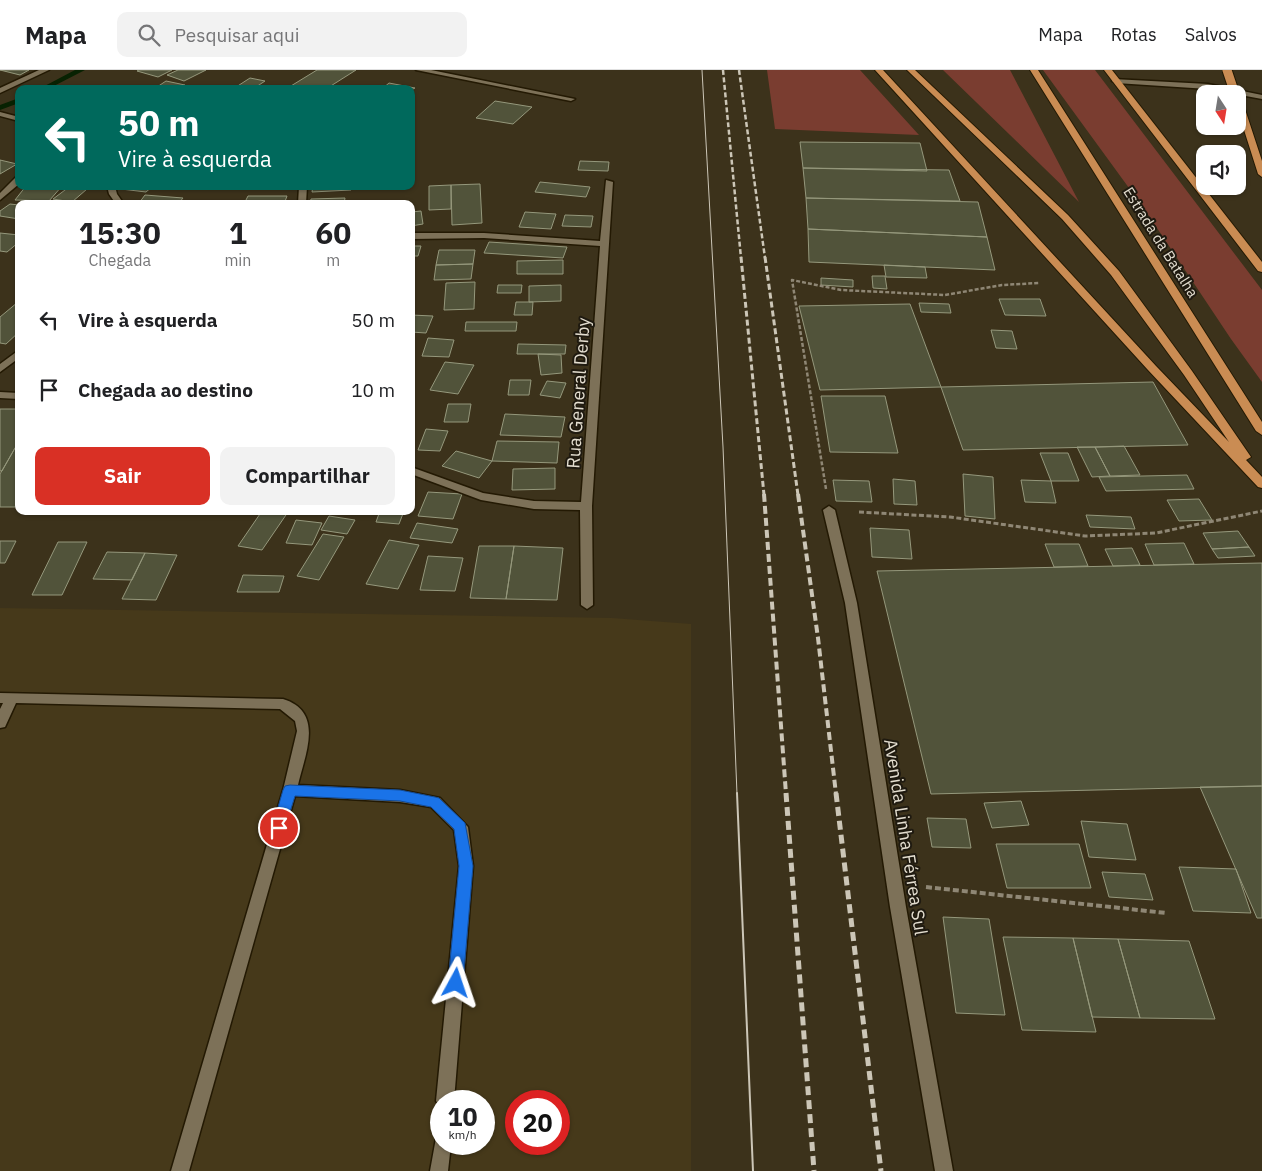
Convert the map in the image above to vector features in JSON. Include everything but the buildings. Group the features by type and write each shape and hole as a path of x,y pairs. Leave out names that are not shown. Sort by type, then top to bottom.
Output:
{"highway":[{"path":"879,70 1152,368 1262,483"},
{"path":"911,70 1065,217 1115,273 1188,373 1262,483"},
{"name":"Estrada da Batalha","path":"1034,70 1262,431"},
{"path":"1108,70 1262,269"},
{"path":"1227,70 1232,85"},
{"path":"1246,125 1262,174"}],"street":[{"path":"0,92 45,70"},
{"path":"420,70 571,99"},
{"path":"1116,81 1205,85 1262,97"},
{"path":"0,114 15,118"},
{"path":"0,198 15,182"},
{"name":"Rua General Derby","path":"587,605 586,506 609,182"},
{"path":"415,236 441,234 535,238 605,244"},
{"path":"0,368 15,356"},
{"path":"0,395 15,396"},
{"path":"415,471 481,496 534,505 586,506"},
{"name":"Avenida Linha Férrea Sul","path":"829,510 851,603 894,884 944,1171"},
{"path":"0,723 6,698 283,704 301,718 304,731 290,790 180,1171"},
{"path":"290,790 400,796 435,802 460,827 466,866 446,1090"},
{"path":"439,1171 441,1155"}],"path":[{"path":"1074,281 1002,285 945,294 840,290 792,280 829,510 950,517 1084,536 1156,533 1262,511"},
{"path":"894,884 1166,912"}],"shaded area":[{"path":"767,70 860,70 919,135 775,129"},
{"path":"943,70 1010,70 1079,202"},
{"path":"1043,70 1095,70 1262,290 1262,382 1145,210"},
{"path":"0,608 612,618 691,624 691,1171 0,1171"}],"waterway":[{"path":"50,85 81,70"},
{"path":"0,108 15,102"}],"tram line":[{"path":"702,70 723,447 737,794"},
{"path":"737,793 753,1171"}],"railway":[{"path":"723,70 741,258"},
{"path":"739,70 765,258"},
{"path":"741,257 764,495"},
{"path":"765,257 798,495"},
{"path":"764,494 786,794"},
{"path":"798,494 818,638 836,794"},
{"path":"786,793 814,1171"},
{"path":"836,793 881,1171"}],"route":[{"path":"279,828 290,790 400,796 435,802 460,827 466,866 456,983"}]}
